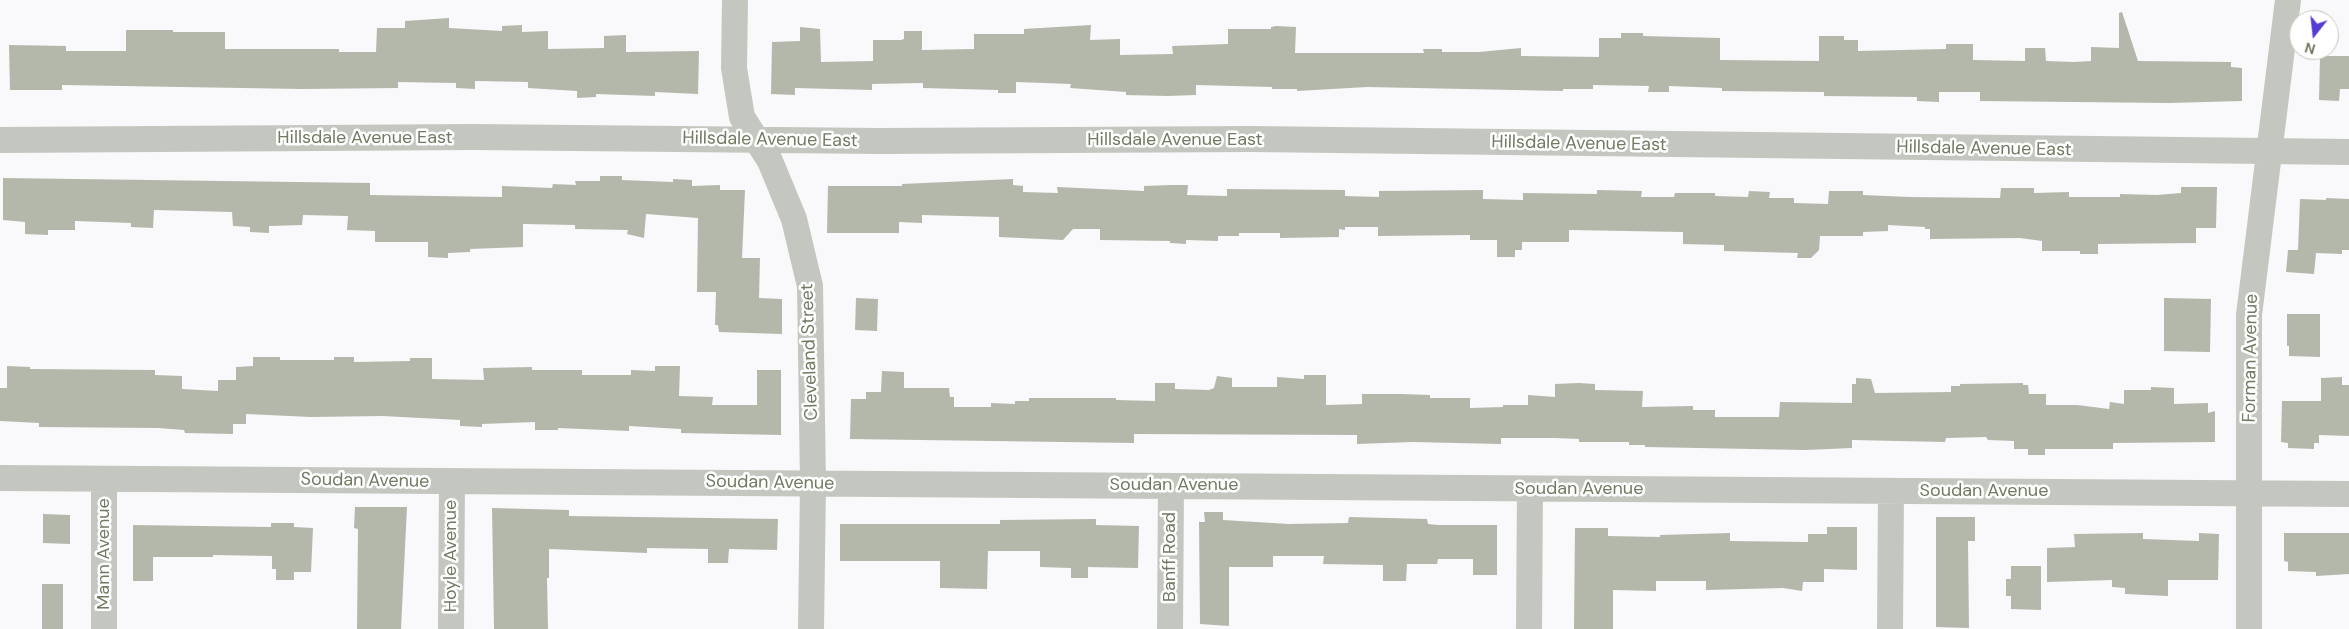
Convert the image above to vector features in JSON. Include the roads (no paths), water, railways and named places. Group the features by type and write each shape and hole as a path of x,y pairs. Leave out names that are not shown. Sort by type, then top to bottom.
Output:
{"street":[{"name":"Cleveland Street","path":"735,0 734,68 742,118 770,161 794,219 810,286 813,484 811,629"},
{"name":"Forman Avenue","path":"2249,629 2249,315 2288,0"},
{"name":"Hillsdale Avenue East","path":"0,140 474,137 871,141 1251,140 2349,152"},
{"name":"Soudan Avenue","path":"0,478 2349,494"},
{"name":"Mann Avenue","path":"104,479 104,629"},
{"name":"Hoyle Avenue","path":"451,629 452,482"},
{"name":"Banff Road","path":"1170,629 1171,486"},
{"path":"1529,629 1530,489"},
{"path":"1890,629 1891,491"}]}
